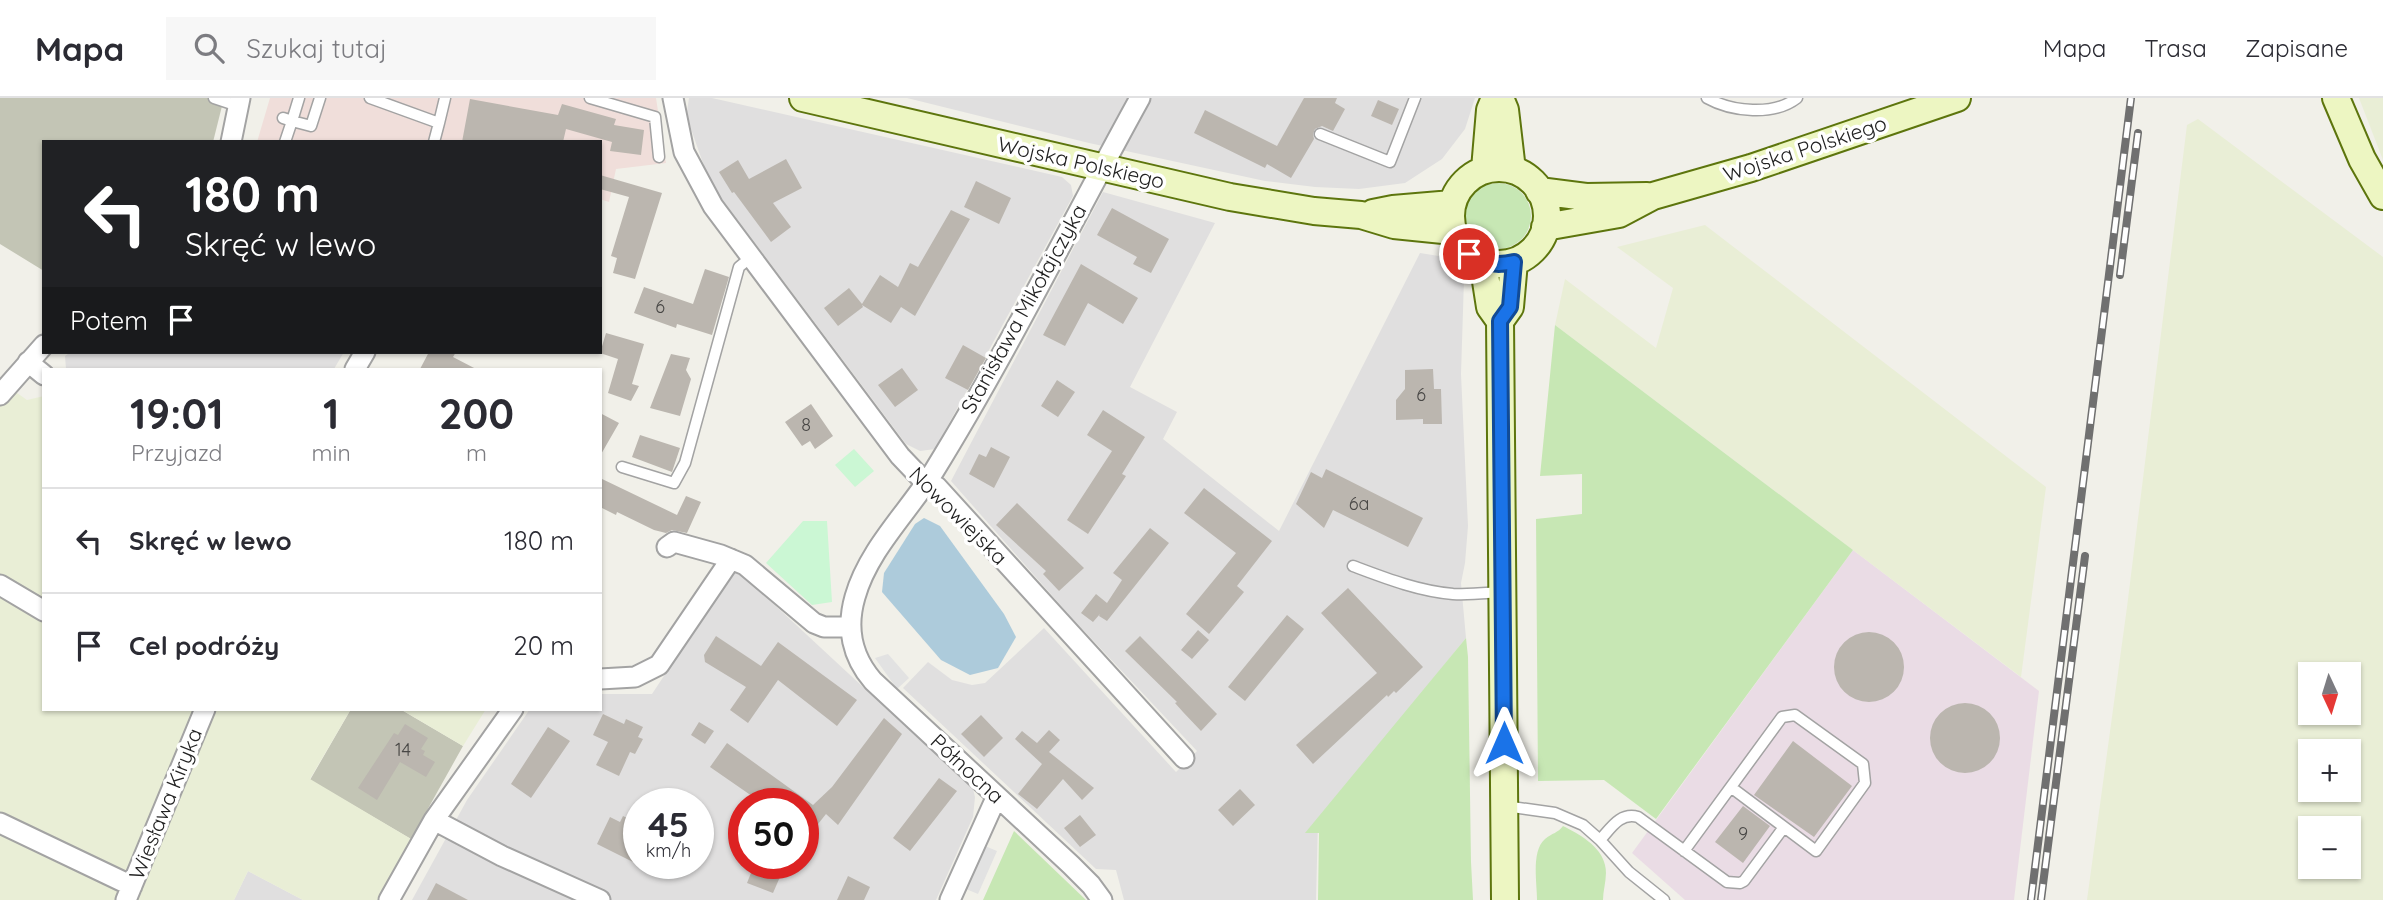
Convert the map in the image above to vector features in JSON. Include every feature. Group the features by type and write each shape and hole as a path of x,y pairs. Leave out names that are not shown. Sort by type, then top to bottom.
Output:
{"main road":[{"name":"Wojska Polskiego","path":"803,98 1102,169 1268,204 1361,215 1394,225 1452,231"},
{"path":"1485,170 1490,110 1498,98 1505,110 1512,170"},
{"name":"Wojska Polskiego","path":"1545,227 1619,214 1653,196 1751,168 1957,98"},
{"path":"2336,98 2362,159 2383,196"},
{"path":"1493,167 1512,170 1524,176 1539,191 1545,205 1545,227 1537,244 1514,262 1498,265 1483,262 1460,245 1452,231 1452,204 1467,182 1485,170 1493,167"},
{"name":"Wojska Polskiego","path":"1539,191 1594,198 1653,196"},
{"name":"Wojska Polskiego","path":"1361,215 1393,209 1452,204"},
{"path":"1483,262 1490,307 1500,321 1505,900"},
{"path":"1500,321 1510,307 1514,262"}],"street":[{"name":"Nowowiejska","path":"673,98 684,152 713,206 900,456 920,477 937,488 1184,758"},
{"name":"Stanisława Mikołajczyka","path":"927,481 1009,338 1140,98"},
{"path":"231,140 239,102"},
{"path":"0,395 42,347"},
{"path":"28,362 42,373"},
{"name":"Północna","path":"927,481 870,563 855,595 850,627 856,655 873,681 1071,865 1102,900"},
{"path":"667,547 674,542 732,559 753,570 814,623 850,627"},
{"path":"602,679 635,677 659,665 732,559"},
{"path":"0,585 42,610"},
{"name":"Wiesława Kiryka","path":"129,893 204,711"},
{"path":"390,900 434,820 512,711"},
{"path":"950,900 996,798"},
{"path":"434,820 502,856 600,900"},
{"path":"0,823 129,893"}],"lane":[{"path":"214,98 239,102"},
{"path":"285,140 287,119 299,98"},
{"path":"287,119 311,126 320,98"},
{"path":"370,98 439,123"},
{"path":"435,140 446,98"},
{"path":"590,98 655,117 659,157"},
{"path":"1320,134 1390,162 1415,98"},
{"path":"1707,98 1738,107 1767,110 1797,98"},
{"path":"622,467 674,483 685,463 739,267 750,258"},
{"path":"1353,566 1391,581 1432,591 1456,594 1503,592"},
{"path":"1684,851 1782,716 1795,715 1863,764 1865,783 1816,851 1732,788"},
{"path":"1504,806 1561,814 1583,825 1600,839 1629,872 1664,900"},
{"path":"1600,839 1621,818 1629,814 1638,817 1727,882 1740,883 1784,827"}],"shaded area":[{"path":"0,98 224,98 214,140 42,140 42,270 0,244"},
{"path":"270,98 656,98 666,163 616,169 609,202 602,200 602,140 258,140"},
{"path":"689,98 712,98 1062,177 1071,185 1073,196 935,449 920,451 906,444 710,183 691,129 687,112"},
{"path":"907,98 1475,98 1465,129 1442,159 1405,183 1359,189 1265,181 1089,143"},
{"path":"2359,98 2383,98 2383,160"},
{"path":"2198,119 2383,257 2383,900 2087,900 2127,607 2187,125"},
{"path":"1103,192 1215,223 1130,387 1177,412 1163,439 1279,531 1420,253 1445,257 1464,279 1461,374 1468,526 1461,583 1466,638 1318,821 1316,900 1124,900 1116,870 1096,869 903,688 928,662 952,680 972,685 985,683 1044,628 1176,772 1197,751 1071,617 951,481"},
{"path":"1705,225 2046,487 2021,677 1555,325 1565,279 1656,348 1673,288 1617,247"},
{"path":"343,354 335,368 66,368 65,356"},
{"path":"0,381 27,400 42,396 42,711 350,711 310,779 411,839 379,900 303,900 248,871 234,900 0,900"},
{"path":"1853,550 2039,691 2014,900 1685,900 1632,853"},
{"path":"737,570 973,789 973,817 936,900 412,900 467,800 529,711 602,711 602,694 652,694 730,576"},
{"path":"888,654 909,678 897,689 875,658"},
{"path":"350,711 403,711 463,746 411,839 310,780"},
{"path":"403,711 485,711 463,746"},
{"path":"985,846 997,851 978,894 966,889"},
{"path":"248,871 303,900 234,900"}],"green space":[{"path":"1498,183 1511,186 1521,193 1528,203 1531,216 1528,229 1521,239 1511,246 1498,249 1485,246 1475,239 1468,229 1465,216 1468,203 1475,193 1485,186"},
{"path":"1555,325 1853,550 1656,819 1604,780 1538,781 1536,519 1582,514 1582,474 1540,476"},
{"path":"854,449 874,471 855,487 835,465"},
{"path":"803,521 827,521 832,602 812,605 766,563"},
{"path":"1466,638 1473,900 1318,900 1319,833 1305,833"},
{"path":"1563,826 1588,841 1603,858 1606,874 1603,900 1537,900 1538,851 1545,839"},
{"path":"1014,831 1086,900 983,900"}],"water":[{"path":"924,518 940,526 1004,614 1016,637 998,668 970,675 941,660 882,592 884,573 915,524"}],"building":[{"path":"1304,98 1337,98 1335,103 1345,109 1333,131 1322,126 1315,129 1314,139 1291,178 1267,164 1265,168 1194,133 1205,110 1277,146"},
{"path":"470,99 558,115 562,104 616,119 614,125 644,130 641,155 610,151 612,142 566,129 563,140 462,140"},
{"path":"1378,100 1399,109 1392,125 1371,116"},
{"path":"786,159 802,188 773,203 791,227 771,242 719,172 738,160 749,179"},
{"path":"602,176 662,193 635,279 613,273 617,258 611,256 629,197 602,190"},
{"path":"976,181 1011,198 999,224 964,207"},
{"path":"1112,208 1169,239 1151,273 1133,264 1137,257 1097,235"},
{"path":"951,210 970,219 915,316 901,307 891,323 862,305 863,307 838,326 824,308 849,288 862,304 880,275 898,287 910,263 918,267"},
{"path":"1081,264 1138,298 1123,324 1088,303 1065,346 1043,335"},
{"path":"705,269 729,277 712,335 677,324 676,328 634,313 644,287 693,304"},
{"path":"606,333 644,344 632,384 639,386 631,401 608,393 618,359 602,354"},
{"path":"963,345 986,358 968,390 945,378"},
{"path":"428,354 455,354 453,357 474,368 421,368"},
{"path":"671,354 690,358 686,370 691,379 680,416 650,408"},
{"path":"902,368 918,390 895,407 878,385"},
{"path":"1433,369 1434,389 1441,389 1442,424 1423,424 1423,419 1396,420 1396,400 1405,389 1405,370"},
{"path":"1057,380 1075,392 1058,417 1041,406"},
{"path":"811,404 833,436 815,449 810,441 802,446 785,422"},
{"path":"1103,410 1145,437 1122,474 1126,476 1088,534 1067,520 1112,451 1087,435"},
{"path":"602,414 619,423 602,453"},
{"path":"640,435 680,448 672,472 632,457"},
{"path":"991,447 1010,457 994,488 969,474 979,454 986,457"},
{"path":"1326,469 1423,518 1408,547 1333,510 1324,528 1296,504 1311,472 1322,478"},
{"path":"602,479 677,515 686,496 701,502 687,533 654,530 617,512 616,515 602,508"},
{"path":"1204,488 1272,541 1237,586 1244,592 1209,634 1186,614 1236,553 1184,513"},
{"path":"1017,503 1084,568 1059,591 1043,574 1046,571 996,525"},
{"path":"1150,528 1169,543 1107,621 1099,616 1100,614 1093,622 1081,613 1096,594 1107,603 1122,580 1113,573"},
{"path":"1348,588 1423,667 1396,693 1394,691 1388,697 1387,695 1313,764 1296,745 1377,673 1321,613"},
{"path":"1287,615 1304,629 1245,701 1228,687"},
{"path":"1198,630 1209,640 1192,659 1181,650"},
{"path":"1869,632 1888,638 1898,648 1904,667 1898,686 1888,696 1869,702 1850,696 1840,686 1834,667 1840,648 1850,638"},
{"path":"716,636 761,666 778,642 857,700 837,726 778,680 748,723 730,710 746,687 705,662 704,655"},
{"path":"1140,636 1217,714 1201,731 1175,703 1177,702 1125,651"},
{"path":"1965,703 1984,709 1994,719 2000,738 1994,757 1984,767 1965,773 1946,767 1936,757 1930,738 1936,719 1946,709"},
{"path":"603,714 624,724 626,719 643,727 638,737 643,739 635,754 630,752 619,776 596,765 608,742 593,735"},
{"path":"981,715 1003,738 984,757 961,734"},
{"path":"884,718 902,734 838,825 826,814 819,823 819,799 832,787"},
{"path":"699,722 714,731 705,744 691,735"},
{"path":"405,724 428,738 421,749 425,751 423,755 435,762 426,777 400,762 377,800 358,788 394,733 398,735"},
{"path":"548,727 570,741 531,798 511,784"},
{"path":"1049,730 1060,740 1049,752 1094,788 1082,800 1063,779 1037,809 1018,794 1042,764 1015,739 1022,731 1037,743"},
{"path":"1793,741 1852,786 1814,837 1754,795"},
{"path":"727,743 789,788 740,788 710,767"},
{"path":"939,778 957,791 910,851 893,838"},
{"path":"1240,789 1255,805 1233,826 1218,810"},
{"path":"1743,806 1770,826 1743,863 1715,842"},
{"path":"1080,815 1096,835 1080,847 1064,828"},
{"path":"623,816 623,857 597,844 610,817 620,822"},
{"path":"848,876 870,887 864,900 837,900"},
{"path":"749,879 779,879 773,893 747,883"},
{"path":"436,883 468,900 427,900"}],"railway":[{"path":"2031,900 2131,98"},
{"path":"2120,275 2138,133"},
{"path":"2041,900 2085,556"}],"route":[{"path":"1469,254 1483,262 1498,265 1514,262 1510,307 1500,321 1504,743"}]}
